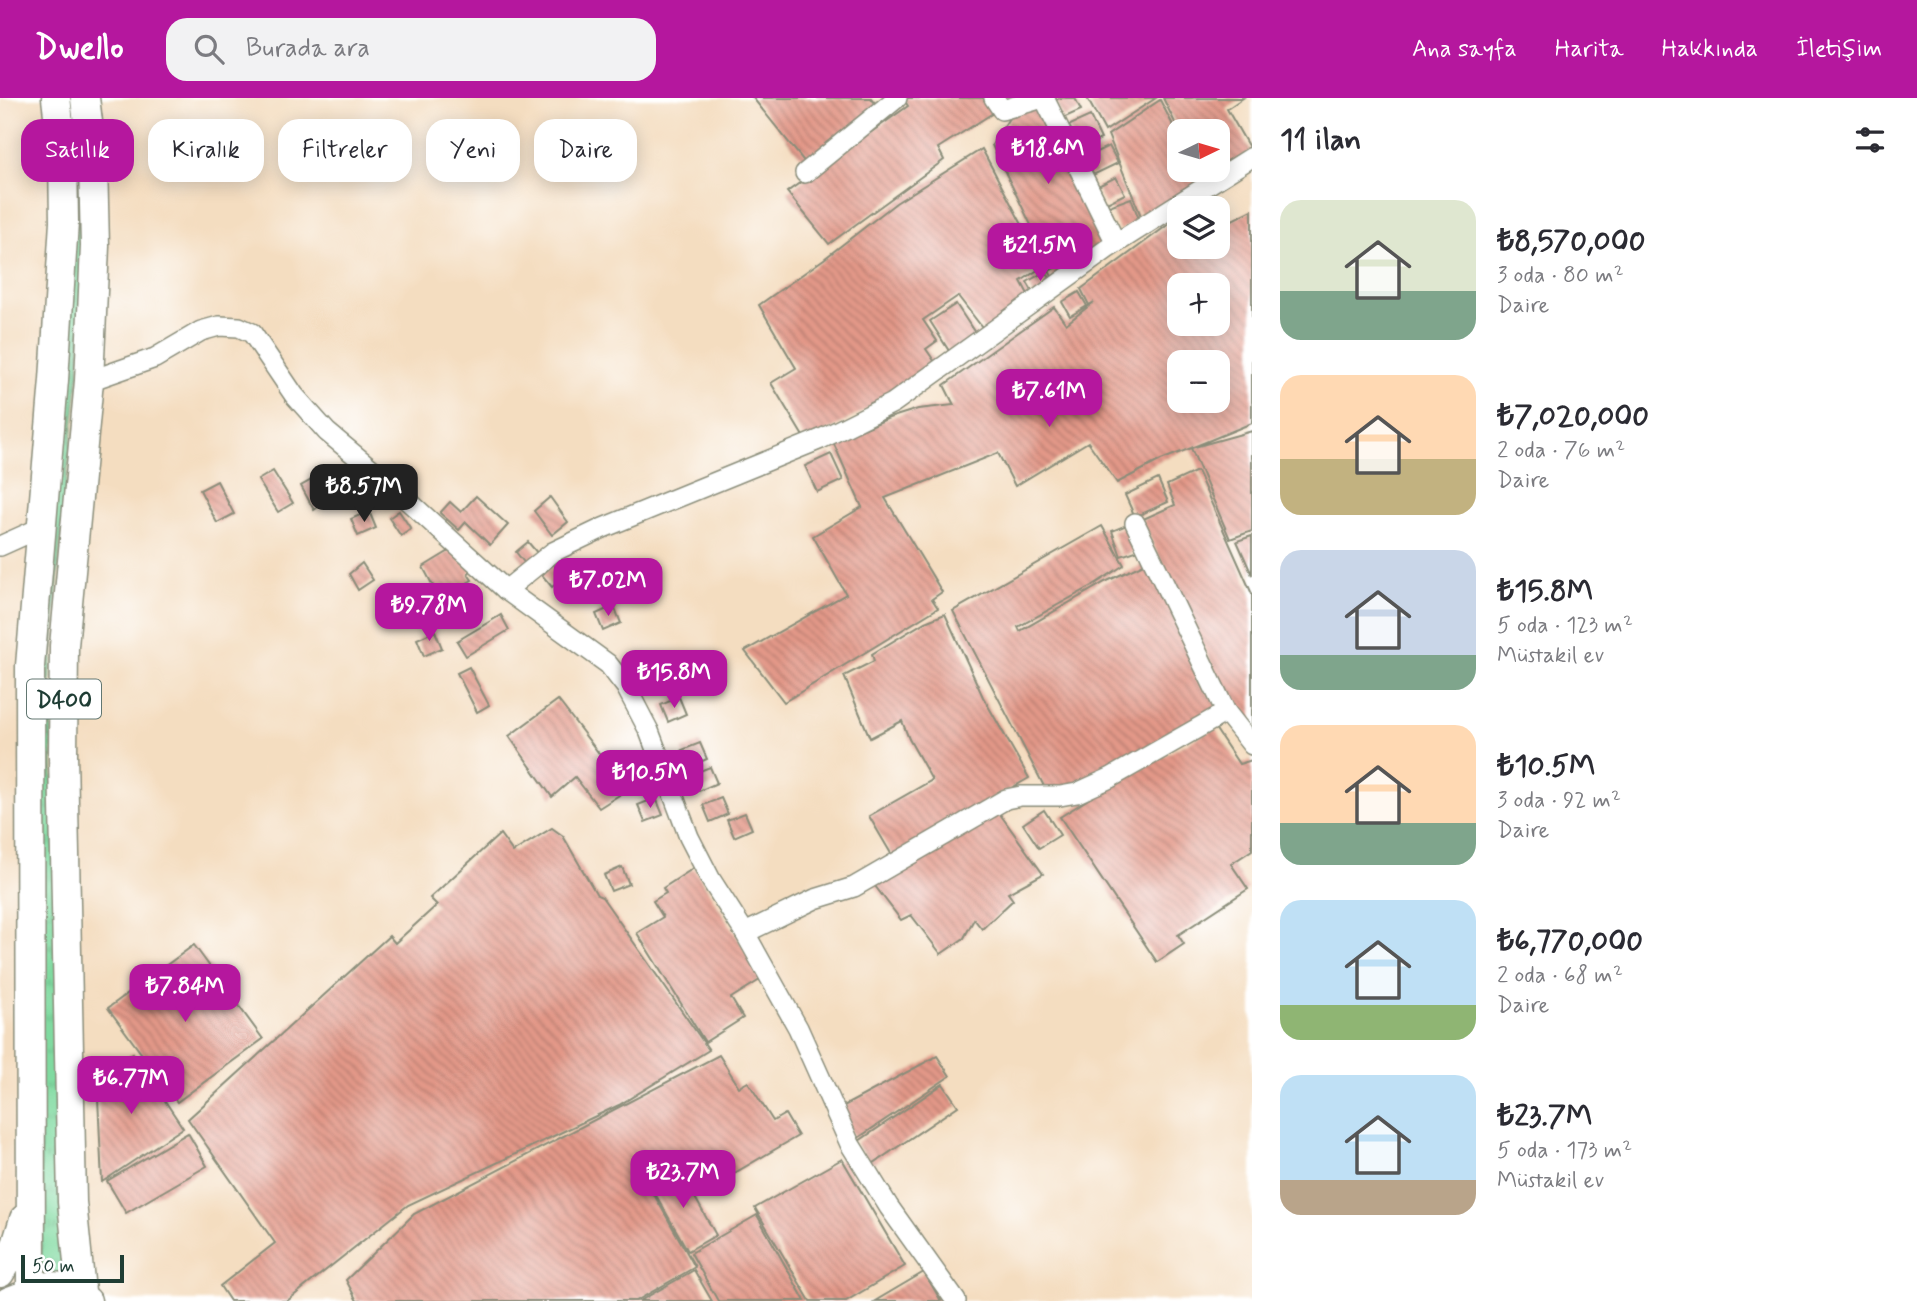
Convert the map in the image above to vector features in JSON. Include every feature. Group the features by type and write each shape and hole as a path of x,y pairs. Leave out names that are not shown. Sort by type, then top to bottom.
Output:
{"highway":[{"name":"D400","path":"24,1298 31,1200 30,666 64,222 63,156 56,98"},
{"name":"D400","path":"83,1300 72,1202 63,754 64,646 89,381 95,232 93,162 85,98"},
{"path":"0,1273 16,1245 31,1200"},
{"path":"24,1298 49,1286 67,1287 83,1300"}],"street":[{"path":"805,173 897,98"},
{"path":"994,98 1002,110 1043,98 1116,243"},
{"path":"506,590 553,552 603,528 821,439 893,402 1116,243 1252,157"},
{"path":"89,381 155,358 201,331 219,326 239,327 252,333 294,395 327,432 506,590 608,664 626,687 649,731 689,837 710,880 745,933 798,1028 850,1144 889,1207 956,1301"},
{"path":"1135,523 1226,712 1252,745"},
{"path":"0,546 40,527"},
{"path":"745,933 815,899 854,887 1006,799 1077,793 1110,778 1226,712"}],"green space":[{"path":"64,98 76,98 78,119 63,119"},
{"path":"60,182 83,182 85,209 79,374 62,520 50,684 69,1273 41,1276 36,757"}],"building":[{"path":"753,98 871,98 880,109 807,165"},
{"path":"903,98 983,98 993,113 938,148 944,160 829,244 787,192 908,106"},
{"path":"1075,98 1081,110 1063,118 1055,100"},
{"path":"1087,98 1156,98 1105,131"},
{"path":"1163,98 1243,98 1227,109 1251,151 1230,165 1230,119 1173,119"},
{"path":"1160,100 1170,119 1167,119 1167,182 1201,183 1181,196 1167,196 1167,205 1143,221 1108,135"},
{"path":"1042,105 1109,242 1085,257 1082,249 1051,266 992,145 1011,115"},
{"path":"1090,116 1101,139 1079,149 1068,126"},
{"path":"1109,146 1118,163 1089,177 1081,159"},
{"path":"982,149 1044,266 1021,281 1031,300 985,331 958,296 923,320 937,341 926,349 939,368 807,443 771,383 796,368 759,305 896,203"},
{"path":"1116,177 1125,194 1105,204 1096,187"},
{"path":"1131,198 1140,222 1119,230 1109,206"},
{"path":"1252,210 1252,423 1161,460 1117,483 1088,442 1015,486 998,453 885,498 942,592 932,599 938,608 784,702 745,651 846,594 813,536 862,507 833,442 889,418 918,409 954,405 944,385 1054,307 1066,324 1094,302 1089,305 1081,289 1167,225 1167,259 1230,259 1230,221"},
{"path":"1070,260 1075,270 1054,280 1049,271"},
{"path":"1046,271 1053,284 1035,296 1027,282"},
{"path":"1079,292 1087,306 1070,316 1062,302"},
{"path":"956,304 977,336 951,354 930,321"},
{"path":"1252,431 1252,531 1230,539 1191,448"},
{"path":"831,454 843,480 817,492 805,466"},
{"path":"348,466 359,486 345,495 333,475"},
{"path":"273,471 293,503 278,512 258,480"},
{"path":"1197,471 1252,594 1252,738 1244,730 1141,520 1175,505 1167,485"},
{"path":"322,474 334,495 314,510 301,486"},
{"path":"1158,479 1168,502 1135,517 1125,495"},
{"path":"217,481 234,514 217,523 200,490"},
{"path":"476,496 508,525 490,545 466,522 459,530 440,513 450,502 461,512"},
{"path":"550,497 568,522 552,535 534,511"},
{"path":"369,511 376,528 358,536 351,519"},
{"path":"399,511 411,529 401,536 389,518"},
{"path":"1129,524 1139,550 1121,556 1112,531"},
{"path":"1102,526 1124,565 1018,627 1020,631 1105,582 1148,562 1218,708 1097,777 1047,792 953,611"},
{"path":"1252,536 1252,575 1237,541"},
{"path":"528,542 539,555 526,565 516,552"},
{"path":"451,550 471,570 468,574 472,580 440,599 423,567"},
{"path":"362,563 373,580 358,590 349,574"},
{"path":"554,564 565,577 552,587 542,575"},
{"path":"469,592 476,609 457,617 450,600"},
{"path":"421,593 428,610 409,617 402,601"},
{"path":"614,606 621,623 603,631 596,614"},
{"path":"945,614 983,697 1029,778 893,857 869,816 932,780 902,721 870,738 844,676 874,661 872,654 925,622"},
{"path":"501,615 509,630 466,656 457,641"},
{"path":"435,631 442,648 424,656 417,639"},
{"path":"640,654 650,667 638,677 627,665"},
{"path":"469,667 489,705 477,712 457,673"},
{"path":"679,697 686,714 668,722 661,705"},
{"path":"558,700 627,790 599,808 575,777 552,797 509,736"},
{"path":"1215,728 1239,764 1252,760 1252,850 1231,864 1248,889 1178,935 1184,944 1157,962 1060,817 1117,781"},
{"path":"700,743 707,759 689,767 682,750"},
{"path":"710,767 717,783 699,791 692,774"},
{"path":"656,798 663,815 645,822 638,805"},
{"path":"721,798 728,814 710,822 703,805"},
{"path":"997,810 1043,874 1008,893 1013,900 982,929 974,919 964,938 941,954 911,915 901,920 872,882"},
{"path":"1044,810 1060,835 1039,848 1023,824"},
{"path":"745,813 752,829 734,837 727,820"},
{"path":"552,828 563,836 597,895 602,897 709,1050 619,1105 408,1205 287,1301 230,1301 220,1286 275,1243 188,1119 389,936 395,943 437,905 430,898 500,834 513,852"},
{"path":"622,867 629,884 611,891 604,875"},
{"path":"694,868 763,978 731,998 743,1018 705,1042 637,933 663,917 653,901 666,893 663,888"},
{"path":"194,945 263,1039 177,1102 108,1008"},
{"path":"133,1053 183,1128 102,1182 97,1077"},
{"path":"719,1055 739,1087 748,1082 773,1121 785,1114 798,1136 695,1196 679,1167 648,1184 695,1267 636,1301 357,1301 346,1280 414,1214"},
{"path":"937,1056 950,1076 855,1140 838,1109"},
{"path":"943,1084 958,1106 871,1165 856,1143"},
{"path":"188,1133 207,1166 126,1213 107,1181"},
{"path":"842,1159 905,1266 846,1301 810,1301 755,1208"},
{"path":"679,1169 716,1235 688,1251 650,1185"},
{"path":"757,1215 805,1301 718,1301 691,1253"},
{"path":"694,1270 712,1301 640,1301"},
{"path":"924,1272 941,1301 875,1301"}]}
